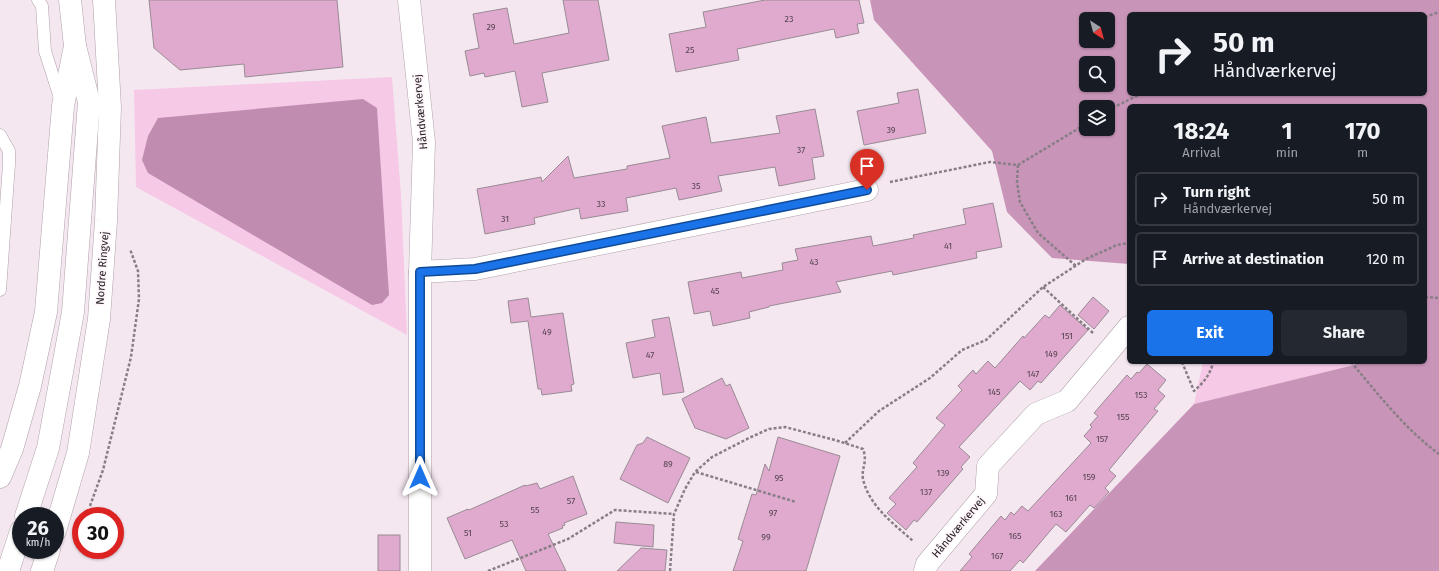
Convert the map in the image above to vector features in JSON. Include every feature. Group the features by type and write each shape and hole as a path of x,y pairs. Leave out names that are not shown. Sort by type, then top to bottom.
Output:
{"main road":[{"path":"29,507 48,448 73,312 89,102 75,46 70,0"},
{"name":"Nordre Ringvej","path":"62,507 78,452 99,319 106,221 110,107 104,0"},
{"name":"Håndværkervej","path":"409,0 424,142 420,272 420,571"},
{"path":"0,477 12,449 30,386 46,312 63,106 75,46"},
{"path":"420,272 475,269 867,190"},
{"name":"Håndværkervej","path":"929,564 986,494 988,466 1036,414 1067,401 1127,329"},
{"path":"8,571 12,559"},
{"path":"42,571 46,559"}],"lane":[{"path":"38,0 42,6 45,51 63,106"},
{"path":"0,134 9,151 0,290"}],"path":[{"path":"1427,16 1439,12"},
{"path":"1115,107 1138,96"},
{"path":"867,190 876,185 990,162 1018,165 1079,128"},
{"path":"1018,165 1016,182 1020,202 1038,233 1076,266"},
{"path":"844,443 879,411 930,378 962,350 986,340 1043,287 1086,259 1117,245 1127,243"},
{"path":"1043,287 1074,316"},
{"path":"1427,297 1439,298"},
{"path":"1183,364 1194,391 1204,382 1213,364"},
{"path":"1352,364 1393,411 1427,445 1439,454"},
{"path":"670,571 674,514 685,489 695,472 712,457 729,447 769,429 785,427 863,449 866,457 863,478 869,498 929,564"},
{"path":"695,472 796,502"},
{"path":"488,571 568,539 615,510 674,514"}],"shaded area":[{"path":"870,0 1439,0 1439,571 1035,571 1194,404 1355,364 1427,364 1427,104 1127,104 1127,264 1052,258 1007,212 992,151 874,20"},
{"path":"392,77 401,195 407,335 136,187 134,90"},
{"path":"363,99 377,108 389,295 382,303 372,305 148,173 142,160 148,136 158,118"},
{"path":"1203,364 1355,364 1354,365 1194,404"}],"building":[{"path":"149,0 337,0 343,67 245,77 244,64 180,70 154,48"},
{"path":"563,0 598,0 609,60 542,73 548,102 522,107 515,71 485,77 484,73 470,76 465,51 479,48 473,14 507,8 514,44 569,33"},
{"path":"765,0 859,0 864,23 857,24 859,33 836,38 834,29 737,49 739,60 676,72 669,34 706,27 703,12"},
{"path":"918,89 926,133 864,145 857,111 899,103 897,93"},
{"path":"815,109 824,156 812,158 815,179 779,186 775,167 718,176 722,191 679,200 676,188 626,198 628,211 581,219 579,208 534,218 535,224 485,234 477,189 541,177 542,182 568,156 574,178 627,169 627,166 670,158 662,126 706,117 711,143 780,133 776,116"},
{"path":"993,203 1002,247 976,252 977,258 893,275 892,271 836,282 841,292 769,306 749,312 750,318 713,326 710,311 694,314 688,282 741,272 742,278 783,270 782,263 798,260 795,249 871,236 873,246 914,238 913,235 966,224 963,209"},
{"path":"1093,297 1109,311 1094,329 1078,315"},
{"path":"528,298 531,317 563,313 574,384 571,385 572,391 542,395 541,389 538,389 528,321 511,323 508,301"},
{"path":"1060,305 1088,330 1041,383 1038,381 1030,390 1020,381 959,447 970,457 961,467 963,469 917,522 914,520 906,530 887,513 896,504 889,498 917,467 913,463 945,425 936,418 962,390 958,386 973,370 976,374 988,361 995,368 1023,336 1024,338 1045,315 1049,318"},
{"path":"669,317 684,392 663,395 660,373 633,378 626,343 655,337 652,320"},
{"path":"1147,364 1166,380 1158,390 1165,396 1154,409 1158,411 1109,470 1116,476 1105,488 1109,492 1094,508 1090,505 1066,532 1056,524 1023,563 1020,560 1010,571 960,571 972,557 969,554 1001,516 1005,520 1011,512 1014,515 1022,506 1028,511 1091,443 1084,436 1092,427 1090,425 1098,416 1094,413 1127,375 1131,379"},
{"path":"722,378 726,386 730,384 749,428 726,439 695,428 682,399"},
{"path":"647,437 690,458 668,503 620,479 637,445 643,443"},
{"path":"778,437 840,456 806,571 733,571 743,541 738,539 752,494 756,495 765,464 769,471"},
{"path":"573,476 587,514 564,523 565,525 562,526 563,528 548,534 566,571 526,571 512,540 465,559 447,518 468,509 469,510 525,485 537,483 540,489"},
{"path":"616,522 654,525 653,547 614,543"},
{"path":"378,535 400,535 400,571 378,571"},
{"path":"641,548 667,550 665,571 617,571"}],"route":[{"path":"420,477 420,272 475,269 867,190"}]}
